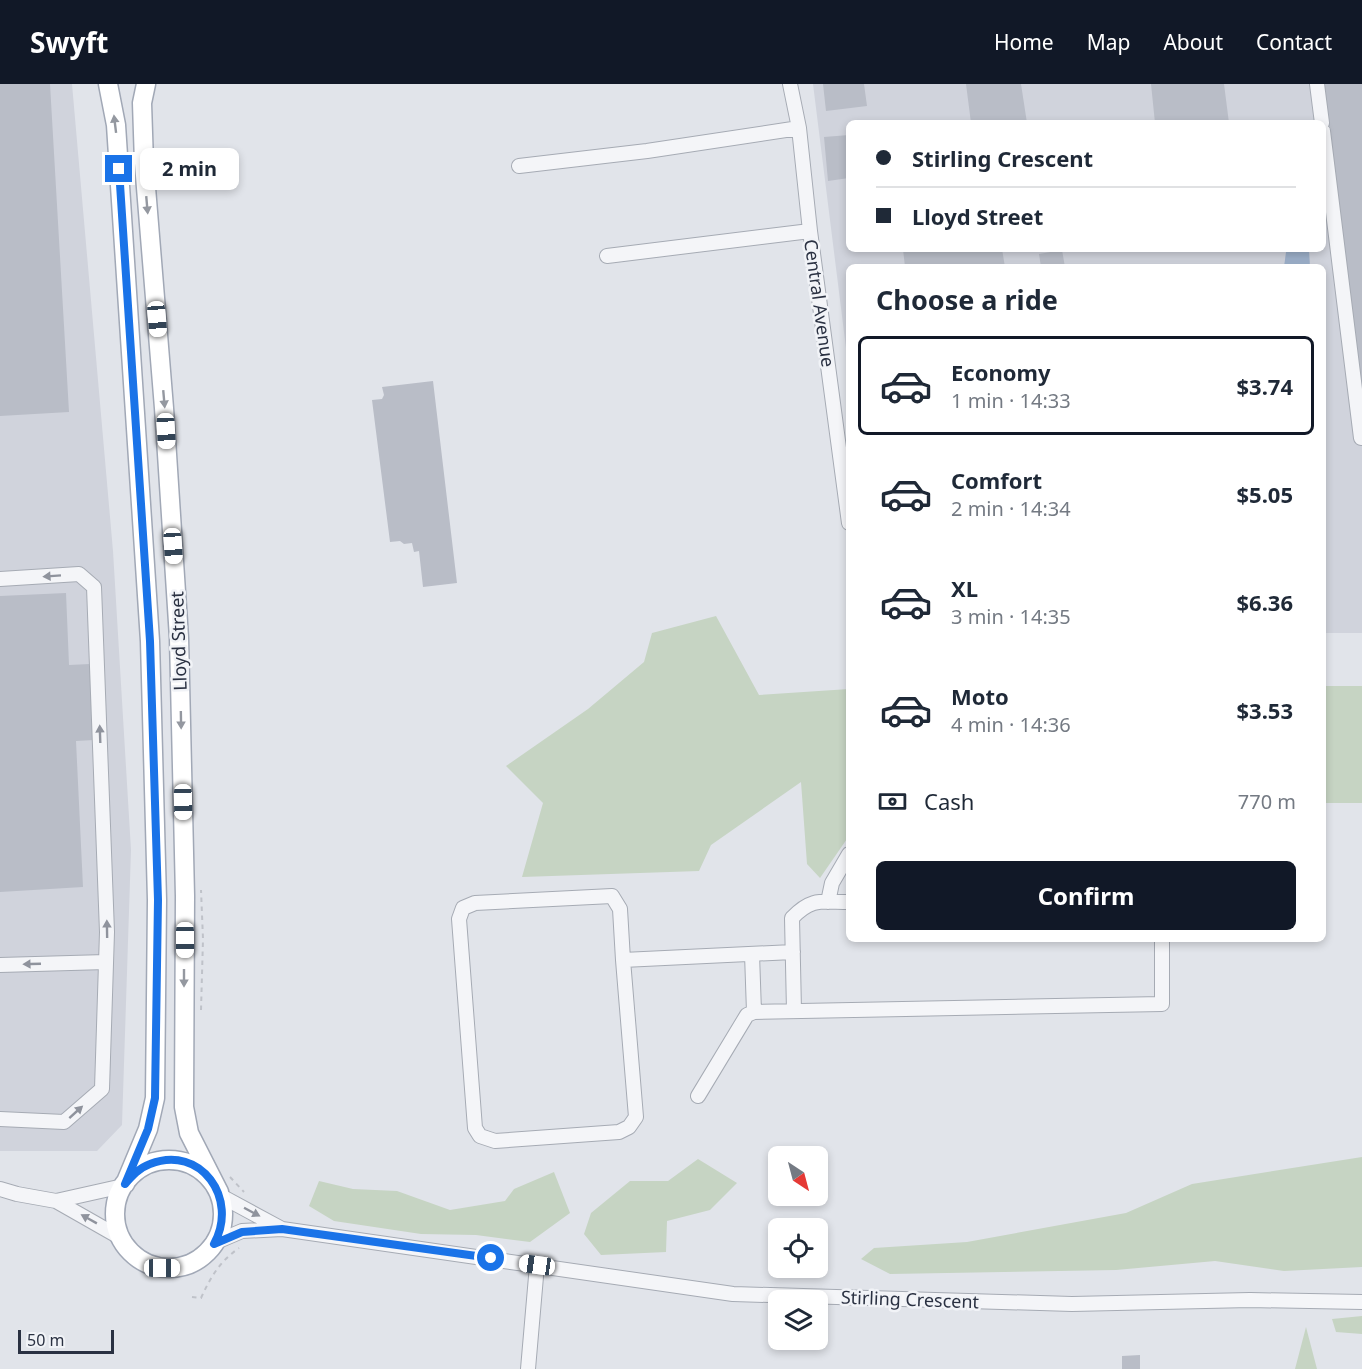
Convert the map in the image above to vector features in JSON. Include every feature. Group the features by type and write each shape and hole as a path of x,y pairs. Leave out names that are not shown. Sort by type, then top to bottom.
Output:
{"main road":[{"name":"Lloyd Street","path":"108,84 116,125 150,641 158,900 155,1098 148,1129 124,1185"},
{"name":"Lloyd Street","path":"146,84 142,103 144,163 164,408 179,638 185,896 184,1107 189,1133 220,1194"},
{"path":"166,1160 182,1161 197,1168 210,1178 220,1194 224,1209 223,1222 214,1244 203,1256 190,1264 176,1268 162,1268 147,1264 135,1256 121,1238 116,1225 117,1199 124,1185 136,1172 150,1164 166,1160"}],"street":[{"name":"Central Avenue","path":"790,84 799,128 810,231 846,501"},
{"path":"1317,84 1322,120"},
{"path":"519,166 646,151 799,128"},
{"path":"1326,153 1361,422 1361,438"},
{"path":"608,256 810,231"},
{"path":"0,579 80,574 94,587 107,932 102,1089 64,1122 0,1119"},
{"path":"828,902 832,884 846,859"},
{"path":"612,896 620,909 623,960 636,1117 629,1127 619,1132 495,1141 480,1136 475,1128 459,920 463,908 475,903 612,896"},
{"path":"794,1011 792,918 803,907 813,902 846,902"},
{"path":"698,1096 747,1015 754,1012 1162,1004 1162,942"},
{"path":"623,960 793,952"},
{"path":"752,954 754,1012"},
{"path":"0,965 106,962"},
{"path":"56,1201 124,1185"},
{"path":"0,1189 56,1201 121,1238"},
{"name":"Stirling Crescent","path":"220,1194 282,1229"},
{"name":"Stirling Crescent","path":"214,1244 242,1232 282,1229 733,1294 1072,1304 1250,1300 1362,1302"},
{"path":"528,1369 537,1265"}],"shaded area":[{"path":"0,84 72,84 113,551 131,850 122,1125 97,1151 0,1151"},
{"path":"813,84 1362,84 1362,633 1326,633 1326,264 846,264 846,348"}],"green space":[{"path":"716,616 759,695 846,689 846,840 820,878 807,864 801,782 711,845 699,871 522,877 543,803 506,766 588,709 644,662 652,633"},
{"path":"1326,686 1362,686 1362,803 1326,803"},
{"path":"1362,1157 1362,1267 1284,1271 1215,1261 1116,1270 890,1274 861,1259 874,1248 967,1242 1126,1213 1192,1184"},
{"path":"698,1159 737,1183 710,1210 667,1221 666,1252 601,1255 584,1234 591,1213 630,1181 668,1181"},
{"path":"554,1172 570,1213 530,1242 476,1235 421,1234 334,1221 309,1206 319,1181 353,1189 397,1191 450,1210 505,1201 514,1189"},
{"path":"1362,1316 1362,1334 1336,1332 1332,1319"},
{"path":"1306,1327 1317,1369 1295,1369"}],"water":[{"path":"1286,252 1309,252 1310,264 1284,264"}],"building":[{"path":"0,84 50,84 69,412 0,416"},
{"path":"823,84 864,84 867,106 826,111"},
{"path":"966,84 1021,84 1027,120 971,120"},
{"path":"1151,84 1224,84 1229,120 1155,120"},
{"path":"1323,84 1362,84 1362,395 1361,395"},
{"path":"846,135 846,178 828,181 824,137"},
{"path":"903,252 1002,252 1004,264 905,264"},
{"path":"1062,252 1064,264 1041,264 1039,254"},
{"path":"433,381 457,583 423,587 419,551 414,552 412,543 390,542 372,400 382,399 384,395 382,387"},
{"path":"66,593 69,665 90,664 94,740 76,741 83,887 0,892 0,596"},
{"path":"1140,1355 1140,1369 1122,1369 1122,1356"}],"route":[{"path":"119,169 150,641 158,900 155,1098 148,1129 125,1184 136,1172 150,1164 166,1160 182,1161 197,1168 210,1178 219,1191 224,1209 220,1234 214,1244 242,1232 282,1229 491,1258"}]}
